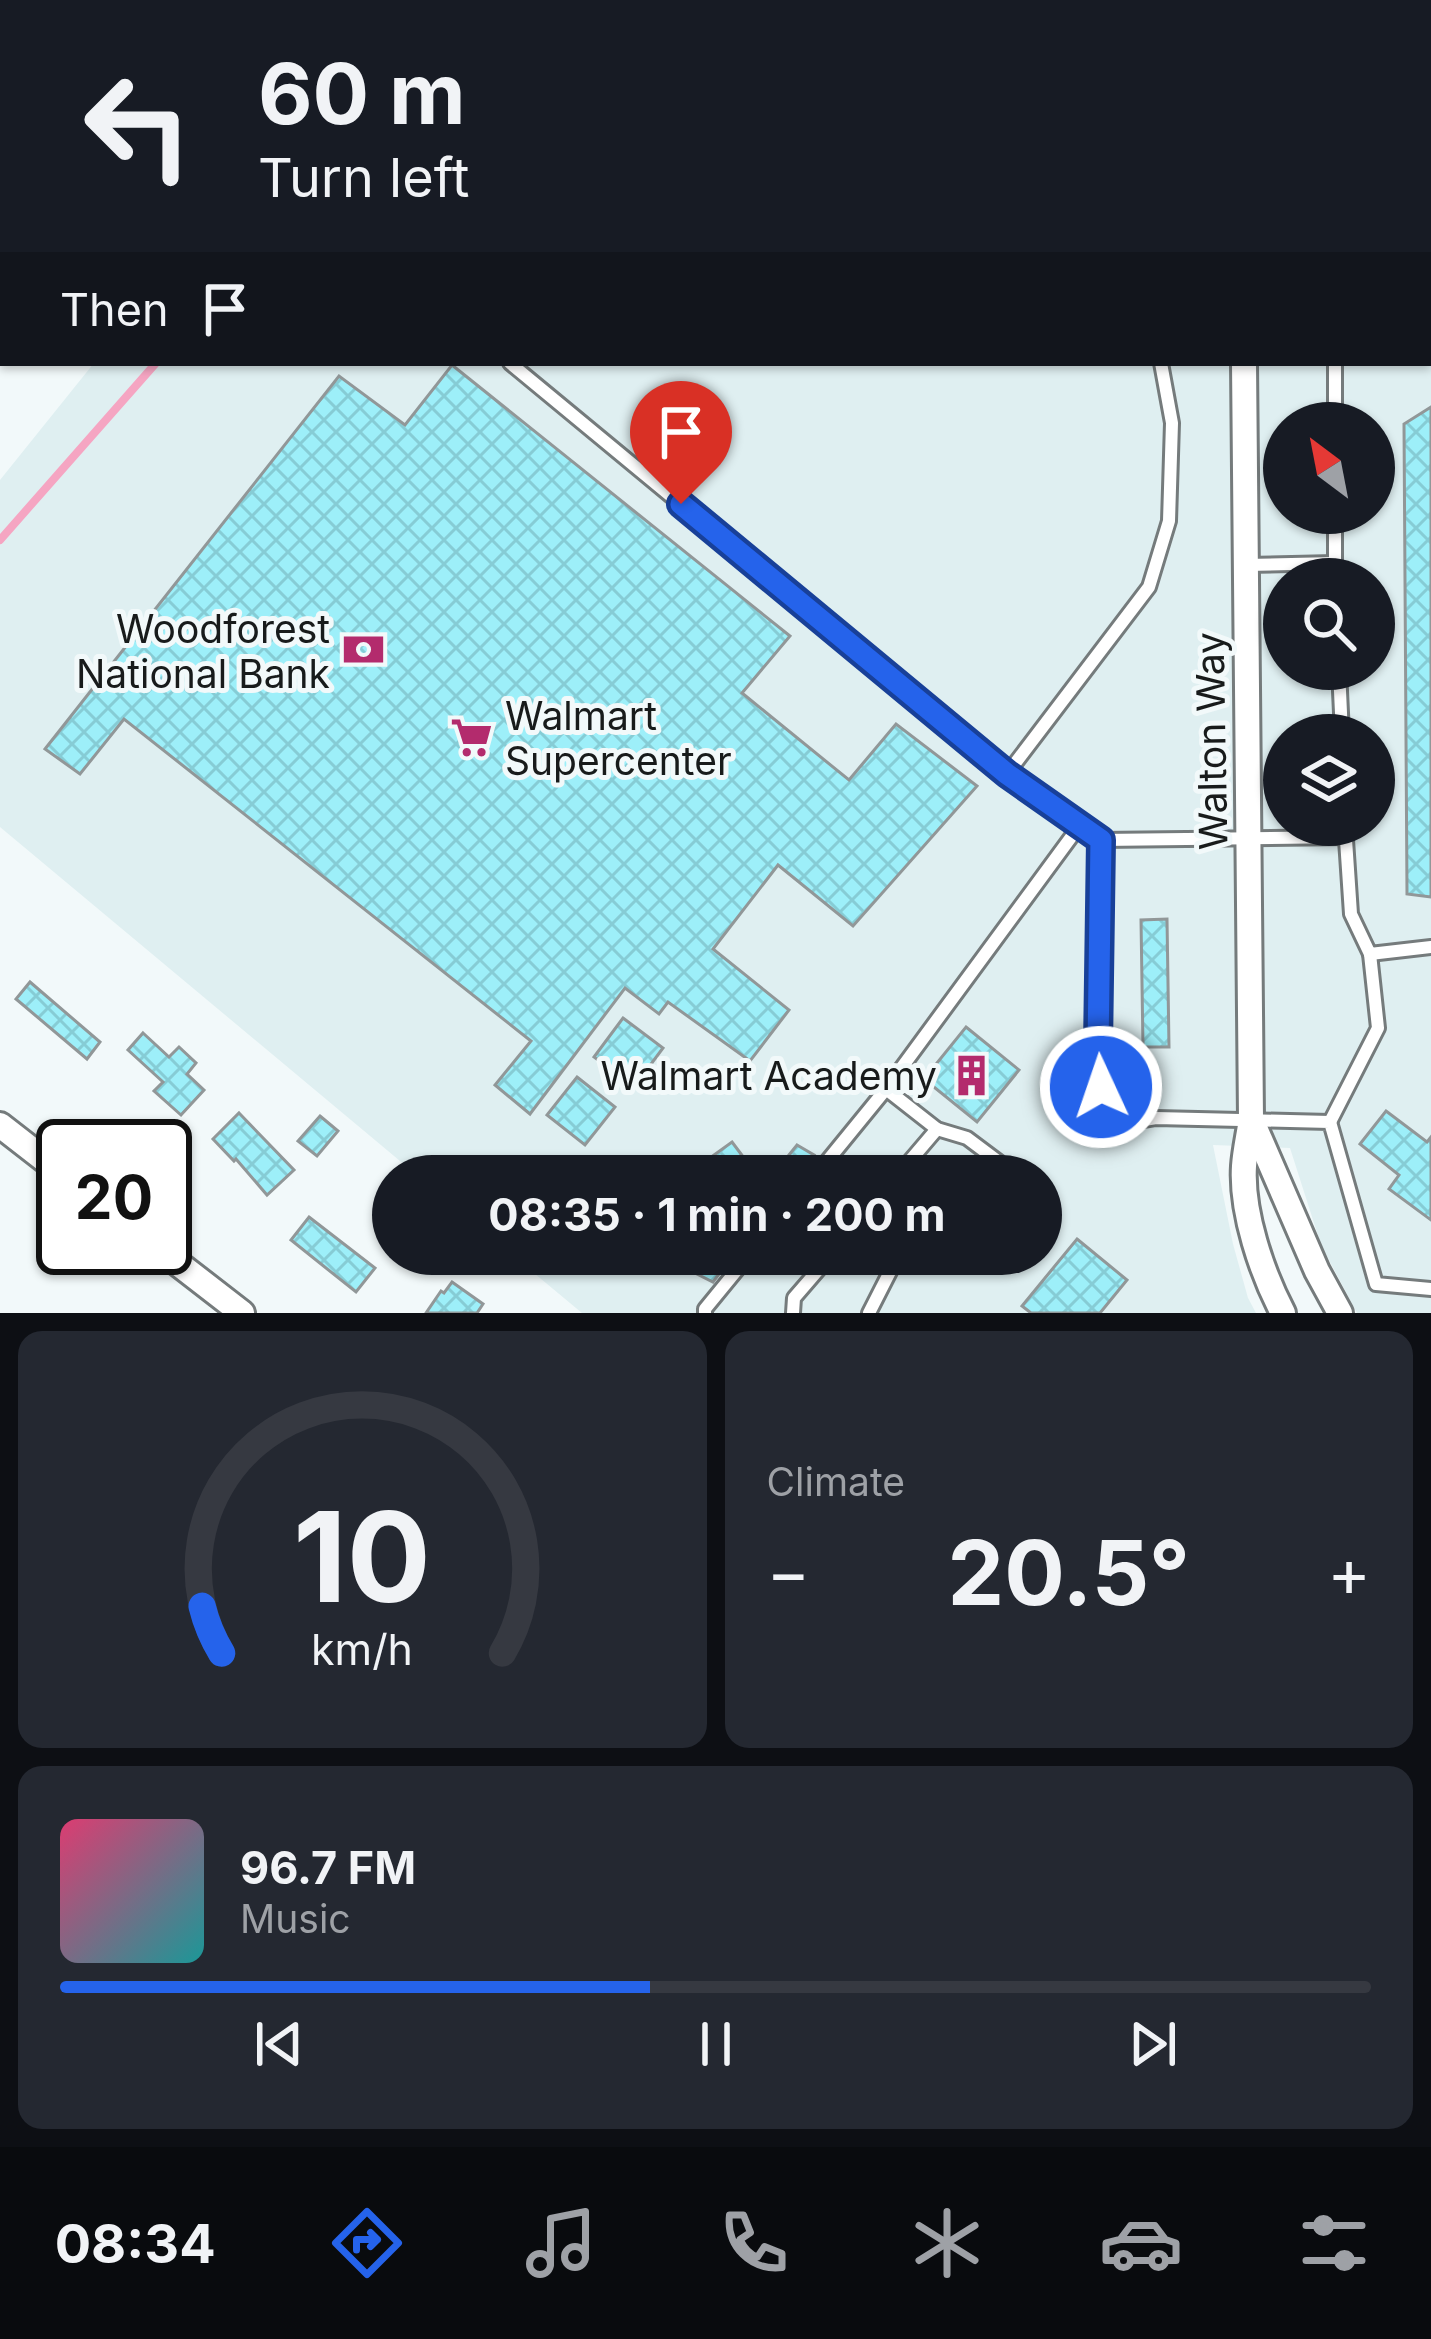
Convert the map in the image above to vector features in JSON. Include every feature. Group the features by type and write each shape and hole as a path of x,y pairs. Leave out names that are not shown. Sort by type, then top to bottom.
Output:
{"street":[{"name":"Walton Way","path":"1244,366 1251,1119 1243,1169 1264,1275 1283,1313"},
{"name":"Walton Way","path":"1251,1119 1340,1313"},
{"path":"0,1125 36,1153"},
{"path":"192,1274 242,1313"}],"lane":[{"path":"514,366 1007,774 1101,840 1263,837"},
{"path":"1007,774 1148,587 1168,520 1172,423 1162,366"},
{"path":"1335,366 1335,402"},
{"path":"1245,565 1263,565"},
{"path":"831,1155 886,1089 1080,825"},
{"path":"1101,840 1098,1047 1104,1126 1156,1118 1330,1122"},
{"path":"1346,846 1351,914 1370,954 1378,1028 1330,1122 1376,1284 1431,1289"},
{"path":"1370,954 1431,947"},
{"path":"886,1089 937,1129 967,1138 990,1155"},
{"path":"915,1155 937,1129"},
{"path":"705,1313 733,1275"},
{"path":"793,1313 794,1298 814,1275"},
{"path":"869,1313 888,1275"}],"shaded area":[{"path":"92,366 1431,366 1431,1313 1357,1313 1321,1245 1290,1148 1213,1145 1233,1244 1256,1313 582,1313 536,1275 1062,1275 1062,1155 393,1155 0,827 0,480"}],"building":[{"name":"Walmart Supercenter","path":"453,366 790,636 742,693 849,780 896,724 977,786 853,926 778,865 713,949 789,1010 750,1061 668,1002 659,1014 625,988 530,1114 495,1085 531,1041 124,719 80,774 45,749 339,376 405,425"},
{"path":"1431,407 1431,897 1407,894 1404,424"},
{"path":"1167,919 1169,1047 1143,1047 1141,920"},
{"path":"30,982 100,1042 87,1059 16,999"},
{"path":"623,1018 663,1048 634,1087 594,1057"},
{"name":"Walmart Academy","path":"966,1027 1019,1070 977,1122 924,1079"},
{"path":"143,1033 169,1057 179,1047 196,1063 187,1074 204,1090 181,1115 154,1091 163,1082 128,1050"},
{"path":"577,1077 615,1107 585,1145 547,1115"},
{"path":"1386,1111 1427,1142 1431,1137 1431,1220 1389,1189 1399,1175 1360,1144"},
{"path":"239,1113 294,1170 267,1195 213,1139"},
{"path":"320,1116 338,1131 317,1156 298,1141"},
{"path":"732,1142 742,1155 714,1155"},
{"path":"797,1145 814,1155 789,1155"},
{"path":"309,1217 372,1266 372,1272 356,1292 291,1240"},
{"path":"1077,1239 1127,1280 1100,1313 1031,1313 1022,1306 1047,1275 1062,1275 1062,1257"},
{"path":"452,1282 483,1304 477,1313 426,1313 441,1291"}],"waterway":[{"path":"0,540 153,366"}],"place":[{"name":"Woodforest National Bank","path":"364,650"},
{"name":"Walmart Supercenter","path":"471,737"},
{"name":"Walmart Academy","path":"971,1075"}],"route":[{"path":"681,504 1007,774 1101,840 1101,1087"}]}
